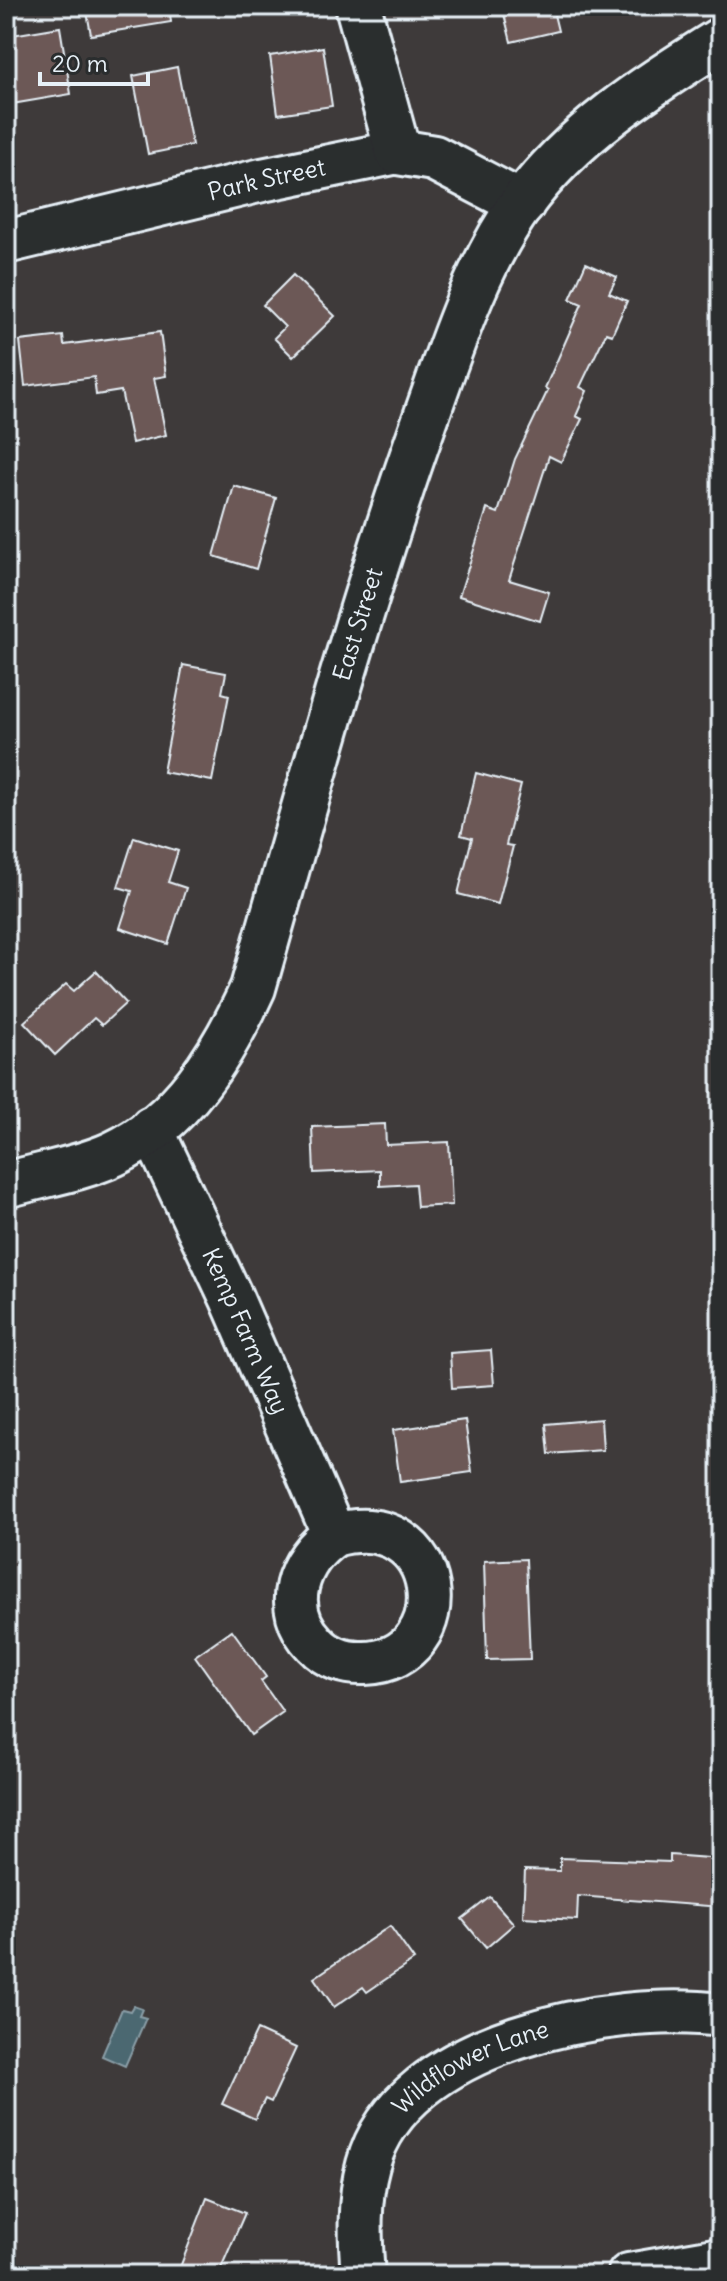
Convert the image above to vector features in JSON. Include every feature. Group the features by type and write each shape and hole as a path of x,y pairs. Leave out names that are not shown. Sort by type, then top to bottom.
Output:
{"main road":[{"path":"358,6 398,152"},
{"name":"East Street","path":"6,1185 113,1154 151,1128 205,1077 231,1035 253,988 402,484 479,279 522,204 562,157 609,113 721,40"},
{"name":"Park Street","path":"398,152 434,158 522,204"}],"street":[{"name":"Park Street","path":"6,242 262,180 398,152"},
{"name":"Kemp Farm Way","path":"151,1128 231,1297 334,1535"},
{"name":"Wildflower Lane","path":"363,2275 360,2237 368,2163 387,2126 407,2099 442,2073 494,2048 547,2029 595,2017 655,2012 721,2015"},
{"path":"629,2275 721,2259"}],"water":[{"path":"133,2006 142,2009 139,2016 146,2018 125,2066 102,2056 122,2009 130,2011"}],"building":[{"path":"86,6 169,6 171,22 91,35"},
{"path":"502,6 552,6 558,31 511,42"},
{"path":"60,27 71,94 6,105 6,36"},
{"path":"323,47 332,106 278,114 270,56"},
{"path":"177,67 192,145 148,154 133,76"},
{"path":"586,263 617,277 609,293 627,301 612,335 606,333 580,387 587,391 576,416 582,419 561,462 549,456 509,580 549,592 540,621 459,596 487,509 498,513 515,459 548,390 545,388 582,304 570,299"},
{"path":"293,275 335,316 293,357 274,338 285,327 263,305"},
{"path":"160,332 166,376 154,378 166,435 132,443 121,391 96,395 94,377 25,386 20,341 63,336 64,345"},
{"path":"234,486 276,498 256,569 214,556"},
{"path":"183,665 226,673 222,693 229,695 212,781 163,772"},
{"path":"476,773 521,785 506,845 513,846 498,904 458,894 472,838 461,835"},
{"path":"134,837 178,851 168,882 186,888 168,944 120,928 132,891 118,887"},
{"path":"96,971 126,1003 102,1025 94,1018 55,1055 24,1022 66,984 74,991"},
{"path":"385,1124 386,1145 449,1142 452,1205 417,1207 415,1184 380,1186 380,1170 314,1173 312,1127"},
{"path":"491,1350 494,1385 452,1388 450,1353"},
{"path":"601,1419 603,1450 549,1454 546,1424"},
{"path":"465,1420 472,1472 400,1482 393,1430"},
{"path":"526,1559 530,1659 487,1660 484,1561"},
{"path":"232,1630 266,1677 261,1681 283,1712 251,1735 195,1656"},
{"path":"670,1855 721,1859 721,1907 578,1896 577,1920 523,1917 525,1870 560,1871 560,1858 670,1862"},
{"path":"490,1897 514,1924 486,1948 462,1919"},
{"path":"390,1926 414,1960 367,1992 363,1987 334,2007 314,1978"},
{"path":"257,2030 296,2048 271,2102 265,2099 255,2119 222,2104"},
{"path":"207,2198 245,2213 218,2275 177,2275"}]}
